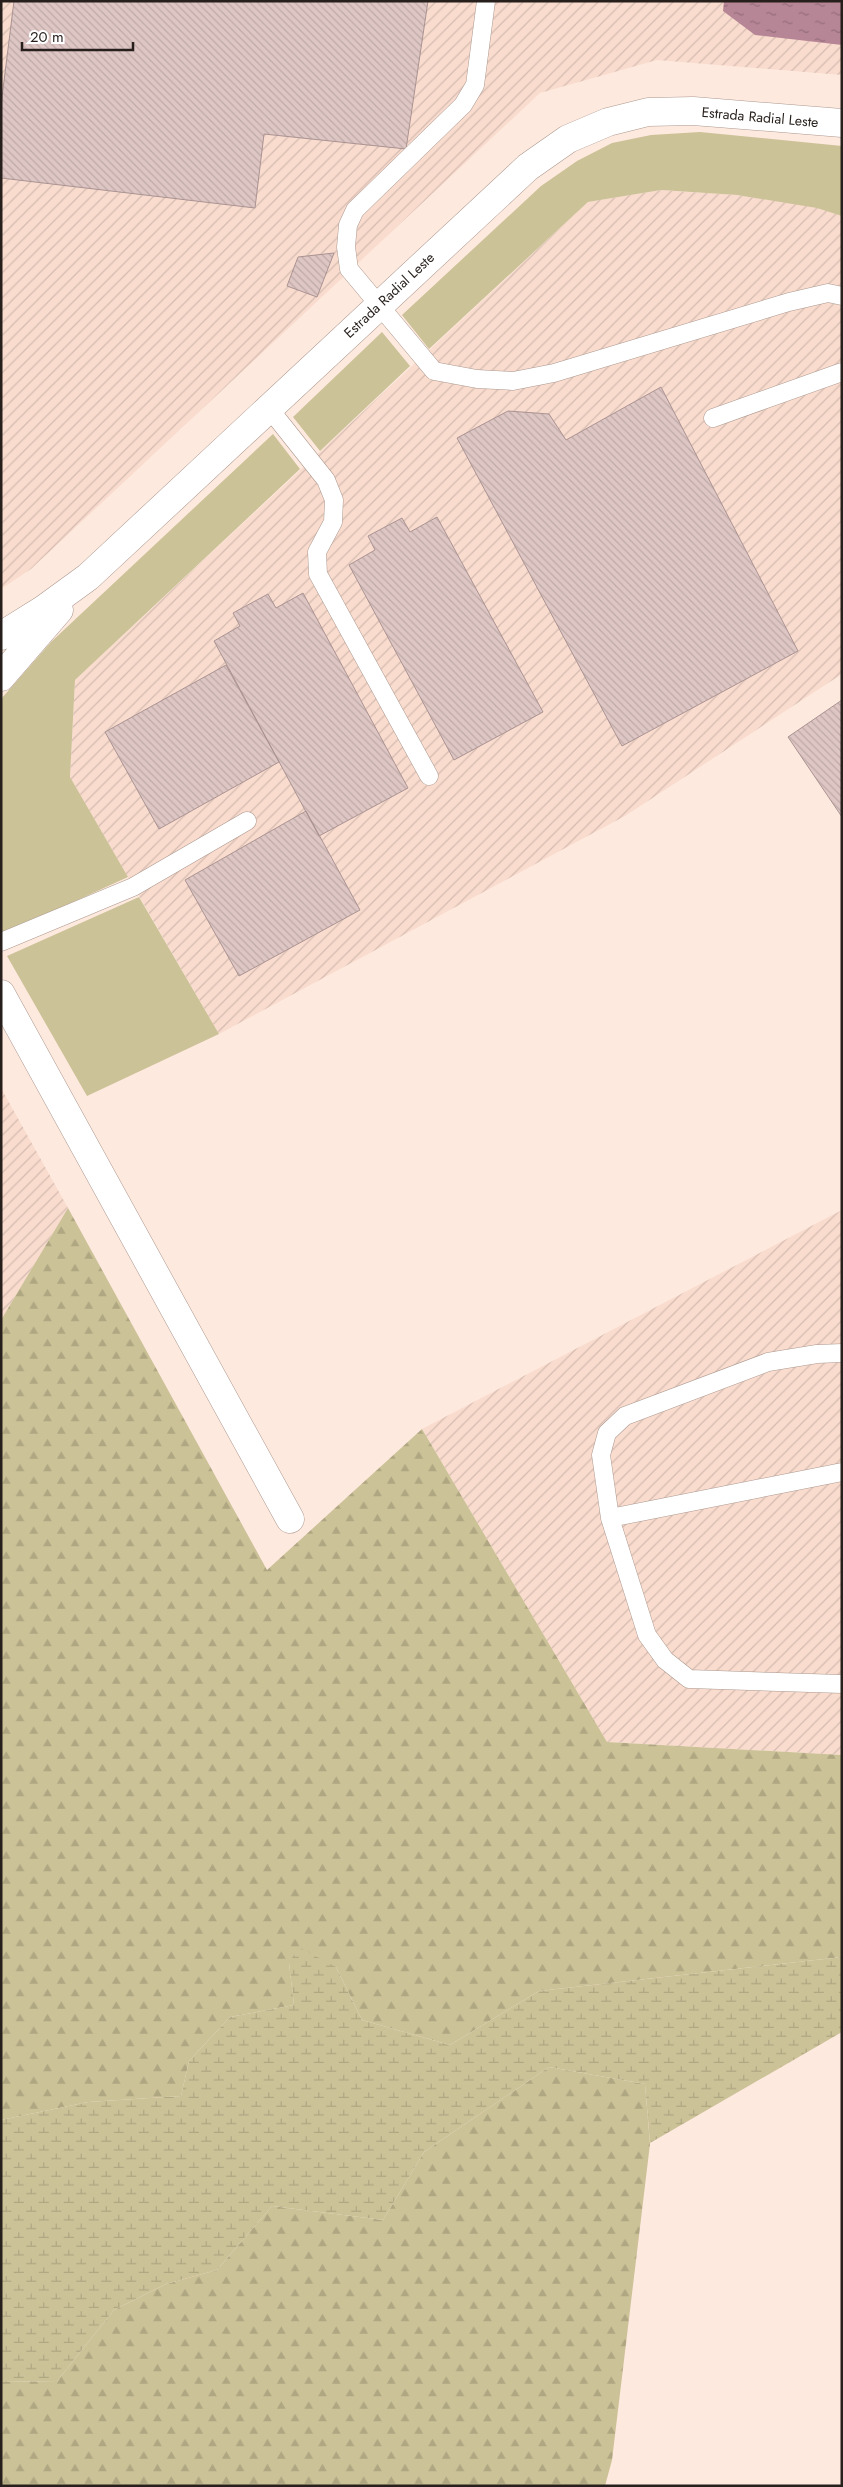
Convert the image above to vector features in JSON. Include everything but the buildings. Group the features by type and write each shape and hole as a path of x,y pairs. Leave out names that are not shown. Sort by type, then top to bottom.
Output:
{"street":[{"name":"Estrada Radial Leste","path":"1,636 44,609 88,577 528,167 568,139 608,122 648,112 694,111 842,123"},
{"path":"1,676 88,577"},
{"path":"1,994 290,1519"}],"lane":[{"path":"486,1 475,85 463,105 355,210 348,225 346,247 349,269 434,371 477,379 513,380 554,373 790,302 828,293 842,296"},
{"path":"713,418 842,372"},
{"path":"268,408 329,487 334,500 333,522 317,552 318,574 429,776"},
{"path":"1,942 133,887 247,822"},
{"path":"842,1353 817,1354 768,1362 625,1416 607,1433 601,1455 610,1518 647,1635 666,1660 689,1679 842,1684"},
{"path":"610,1518 842,1472"}],"shaded area":[{"path":"1,1 842,1 842,75 657,60 540,93 31,569 1,589"},
{"path":"661,190 737,195 822,208 842,215 842,674 625,816 219,1034 70,777 75,680 588,202"},
{"path":"1,1088 68,1208 1,1320"},
{"path":"842,1210 842,1755 607,1742 422,1429"}],"green space":[{"path":"700,132 842,146 842,216 817,208 737,195 661,190 588,202 429,349 402,315 541,186 577,161 612,143 651,135"},
{"path":"382,332 410,366 320,451 293,417"},
{"path":"273,434 300,469 75,680 70,777 128,877 1,935 1,699 51,642"},
{"path":"139,897 219,1034 87,1096 7,956"},
{"path":"68,1208 267,1570 422,1429 607,1742 842,1755 842,1957 539,1991 450,2045 362,2020 336,1967 289,1963 294,2005 230,2017 189,2061 181,2096 88,2102 1,2120 1,1320"},
{"path":"299,1947 336,1967 362,2020 450,2045 539,1991 842,1957 842,2032 650,2143 645,2084 549,2067 424,2152 383,2220 272,2206 217,2270 166,2284 114,2310 57,2381 1,2382 1,2120 88,2102 181,2096 189,2061 230,2017 294,2005 289,1963"},
{"path":"549,2067 645,2084 650,2144 612,2460 605,2486 1,2486 1,2382 57,2381 114,2310 166,2284 217,2270 272,2206 383,2220 424,2152"}],"water":[{"path":"724,1 842,1 842,45 755,35 723,11"}]}
